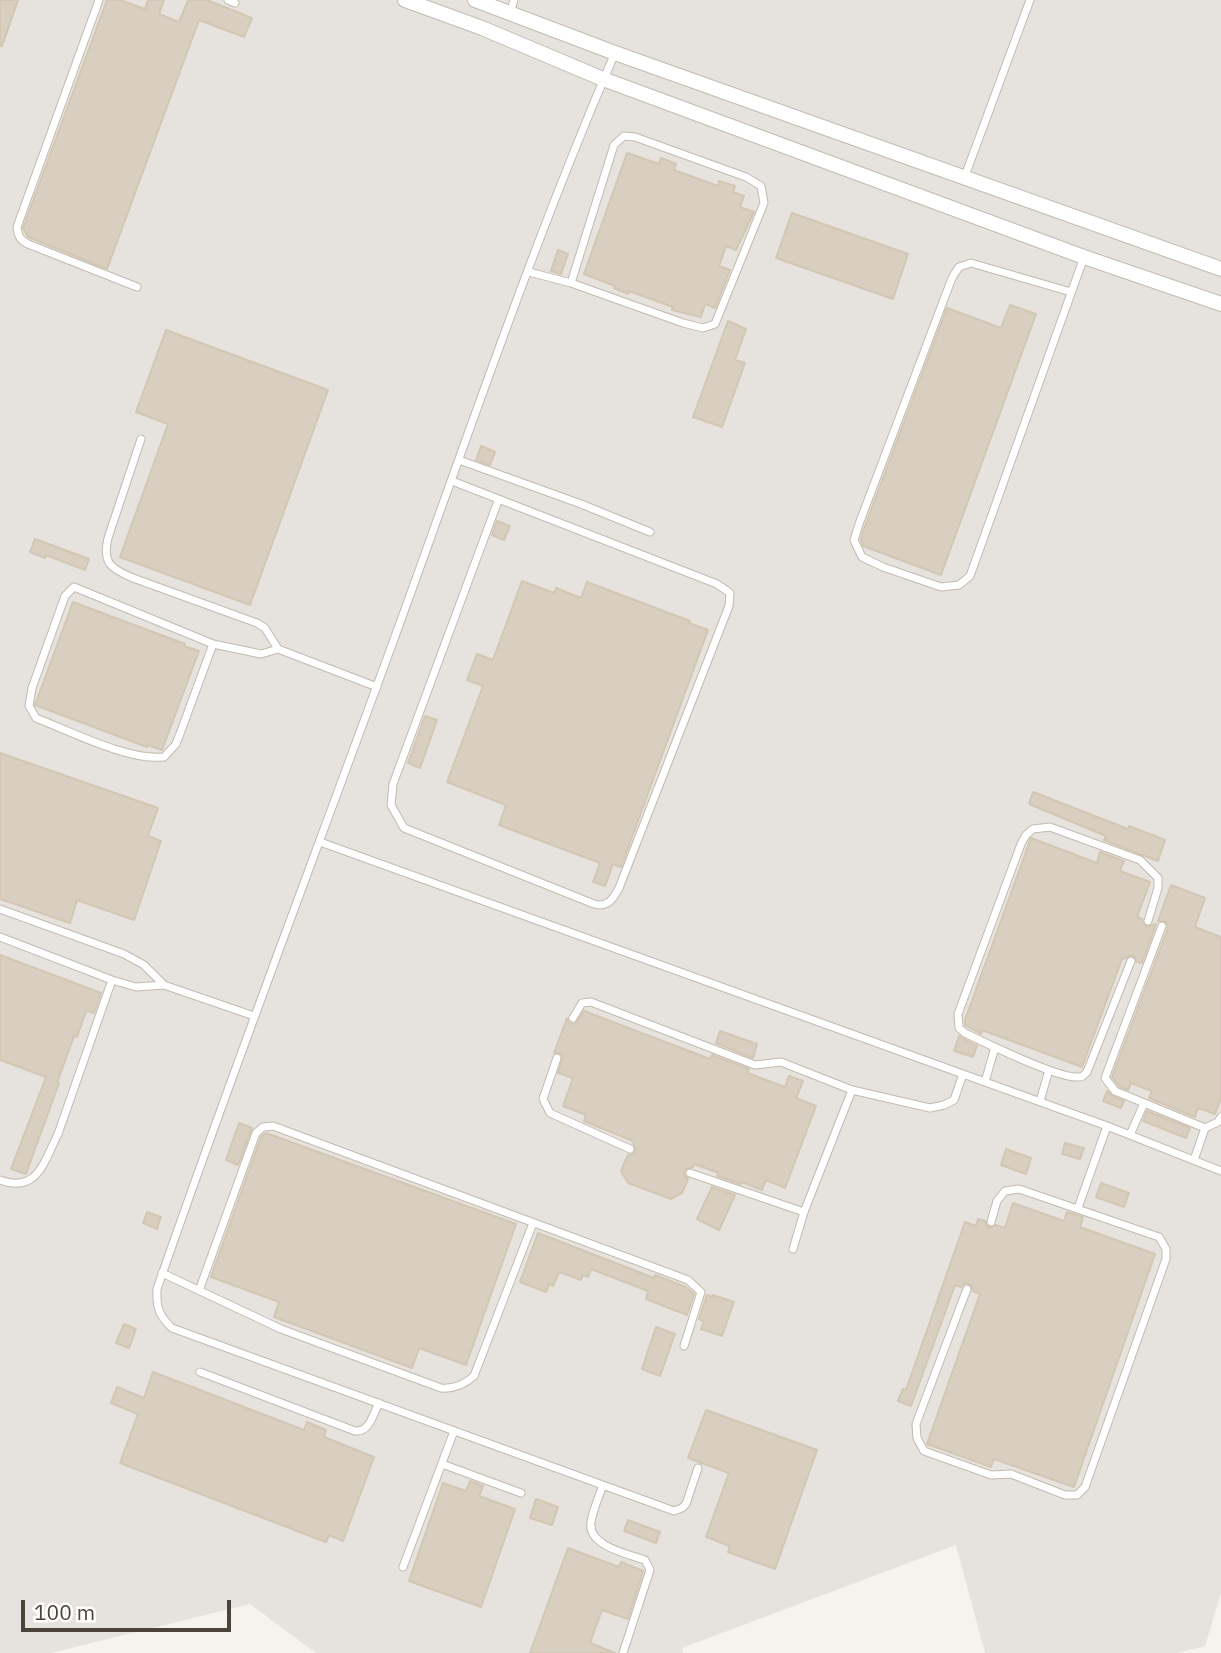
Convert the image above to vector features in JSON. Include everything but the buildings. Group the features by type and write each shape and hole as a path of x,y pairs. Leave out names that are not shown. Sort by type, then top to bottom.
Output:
{"street":[{"path":"405,0 482,28 603,79 1084,257 1221,304"},
{"path":"475,0 512,6 615,52 1221,269"}],"lane":[{"path":"99,0 17,227 18,235 28,244 137,287"},
{"path":"965,176 1030,0"},
{"path":"615,52 528,272 254,1016 162,1273 157,1289 157,1307 160,1317 172,1328 678,1511 686,1504 698,1468"},
{"path":"528,272 571,283 683,323 710,327 715,324 764,203 761,186 746,177 624,135 614,145 571,283"},
{"path":"1072,292 971,263 959,267 952,278 859,524 854,540 862,557 942,587 959,585 970,576 1072,292 1084,257"},
{"path":"141,439 108,538 105,551 109,564 133,578 257,623 265,628 278,649 377,687"},
{"path":"459,460 650,532"},
{"path":"452,481 717,584 730,593 729,606 619,888 613,900 606,905 594,904 404,828 391,805 393,785 498,501"},
{"path":"214,643 176,744 164,757 149,758 118,750 36,718 29,706 32,688 65,596 74,587 214,643 261,654 278,649"},
{"path":"1131,961 1087,1072 1076,1077 1049,1070 965,1034 959,1028 958,1014 1021,844 1033,829 1050,827 1140,860 1151,868 1158,878 1158,888 1148,921"},
{"path":"320,842 1040,1101 1221,1171"},
{"path":"0,909 124,954 144,965 164,985"},
{"path":"1162,926 1105,1078 1115,1091 1205,1128"},
{"path":"0,937 112,980 136,987 164,985 254,1016"},
{"path":"0,1180 26,1184 33,1179 46,1157 58,1134 112,980"},
{"path":"573,1018 579,1006 591,1002 755,1065 781,1062 852,1090 930,1108 954,1100 963,1074"},
{"path":"985,1082 995,1047"},
{"path":"557,1058 543,1099 550,1113 630,1149"},
{"path":"1040,1101 1049,1070"},
{"path":"793,1249 804,1212 852,1090"},
{"path":"1130,1135 1144,1103"},
{"path":"1194,1160 1205,1128 1218,1122 1221,1117"},
{"path":"200,1288 257,1133 263,1127 273,1126 688,1280 701,1292 684,1346"},
{"path":"1078,1208 1107,1126"},
{"path":"690,1173 804,1212"},
{"path":"967,1289 916,1424 920,1444 924,1451 991,1475 1011,1474 1065,1495 1077,1495 1085,1487 1166,1259 1166,1249 1159,1237 1019,1189 1005,1191 997,1201 991,1222"},
{"path":"162,1273 200,1288 281,1329 450,1389 468,1382 478,1369 533,1223"},
{"path":"200,1372 355,1431 366,1428 379,1403"},
{"path":"403,1567 454,1431"},
{"path":"442,1464 521,1493"},
{"path":"603,1485 591,1522 593,1534 601,1544 645,1560 650,1570 623,1653"}],"shaded area":[{"path":"0,0 1221,0 1221,1593 1205,1646 1177,1653 985,1653 956,1545 682,1648 683,1653 316,1653 250,1604 51,1653 0,1653"}]}
